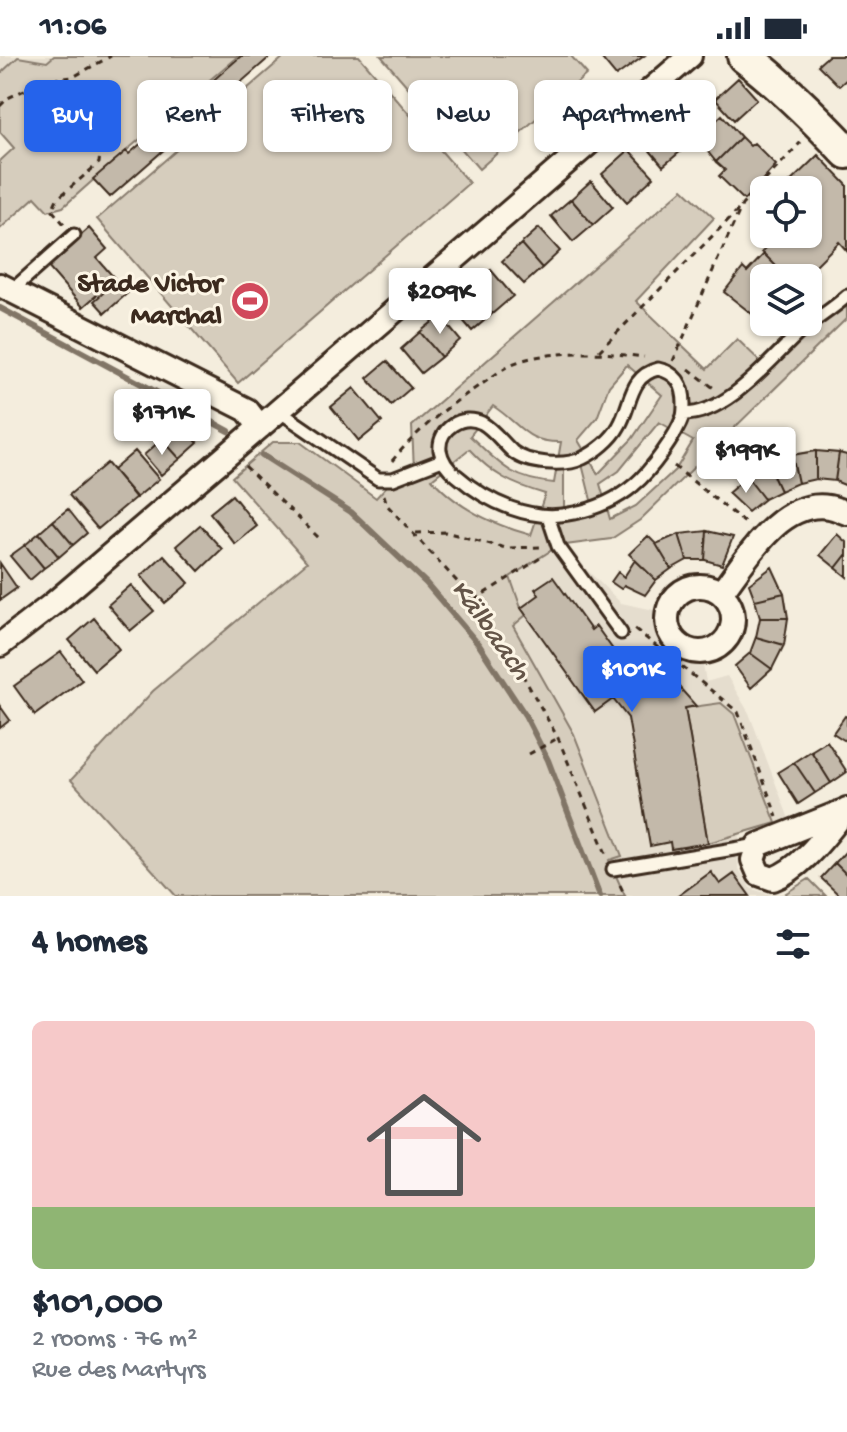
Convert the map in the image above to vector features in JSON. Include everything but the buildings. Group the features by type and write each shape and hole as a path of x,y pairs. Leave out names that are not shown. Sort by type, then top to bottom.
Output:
{"main road":[{"path":"744,56 847,152"}],"street":[{"path":"0,645 54,603 279,411 690,56"},
{"path":"6,288 247,410 260,427"},
{"path":"721,593 763,537 783,518 808,508 828,507 847,513"},
{"path":"700,585 711,587 728,600 733,621 725,641 707,651 671,648 668,612 679,593 700,585"},
{"path":"846,810 822,840 787,874 773,879 759,874 753,860 758,845 846,810"}],"lane":[{"path":"6,288 74,235"},
{"path":"684,414 696,414 727,398 766,367 800,332 847,296"},
{"path":"658,369 668,371 679,379 684,392 684,414 661,456 634,486 593,509 548,516 525,513 500,504 455,474 442,460 440,446 444,432 455,422 469,419 483,423 516,455 540,463 581,460 602,446 619,427 640,377 658,369"},
{"path":"279,411 378,479 393,479 442,460"},
{"path":"548,516 558,546 621,633"},
{"path":"613,869 758,845"}],"path":[{"path":"0,106 8,98 45,80 73,77 111,56"},
{"path":"73,77 100,153 99,163 57,199 52,210 74,235"},
{"path":"598,352 819,123"},
{"path":"727,398 693,371 672,362 742,205"},
{"path":"625,896 558,738 522,674 474,600 387,505 378,479 410,439 453,402 512,364 549,355 598,352 644,357"},
{"path":"232,451 320,539"},
{"path":"661,456 763,537"},
{"path":"414,533 445,532 506,548 558,546"},
{"path":"474,600 558,546"},
{"path":"621,633 631,627 671,648 738,712 784,835"},
{"path":"529,754 558,738"}],"shaded area":[{"path":"0,56 54,56 47,62 18,58 0,74"},
{"path":"54,56 238,56 210,80 137,80 137,142 63,207 48,211 35,197 0,229 0,161 14,148 0,132 0,74 18,57 47,62"},
{"name":"Stade Victor Marchal","path":"285,56 359,56 380,80 263,80 263,152 392,152 392,94 408,113 408,152 442,152 469,183 238,383 97,219 174,152 247,152 247,89"},
{"path":"381,56 571,56 587,74 580,80 534,80 534,121 518,135 518,80 408,80 408,87"},
{"path":"464,152 498,152 479,169"},
{"path":"683,189 714,218 636,301 707,369 737,339 766,367 801,336 822,336 822,318 847,296 847,318 640,520 611,539 558,546 510,577 526,615 513,626 574,734 622,856 609,860 625,896 176,896 71,780 153,691 307,562 232,477 273,442 300,442 376,498 393,479 414,470 412,426","holes":["627,365 662,395 632,439 598,474 578,440 597,418 609,386","493,406 531,436 561,442 554,483 516,474 470,436","659,422 693,441 676,469 636,506 610,519 600,484 619,471","469,449 503,478 545,494 531,535 477,514 453,499 432,479","581,460 593,508 564,515 564,463"]},
{"path":"568,545 587,570 621,603 659,611 662,631 672,647 685,656 702,659 706,682 727,676 749,713 789,819 740,833 738,867 750,888 771,895 786,893 788,896 625,896 608,859 622,856 574,734 513,626 521,608 510,577 558,546"},
{"path":"721,703 734,714 776,823 708,843 685,708"},
{"path":"809,879 826,896 788,896 786,893"}],"waterway":[{"name":"Kälbaach","path":"0,308 229,431"},
{"name":"Kälbaach","path":"262,455 351,512 426,583 479,645 525,715 548,760 600,896"}],"place":[{"name":"Stade Victor Marchal","path":"250,301"}]}
